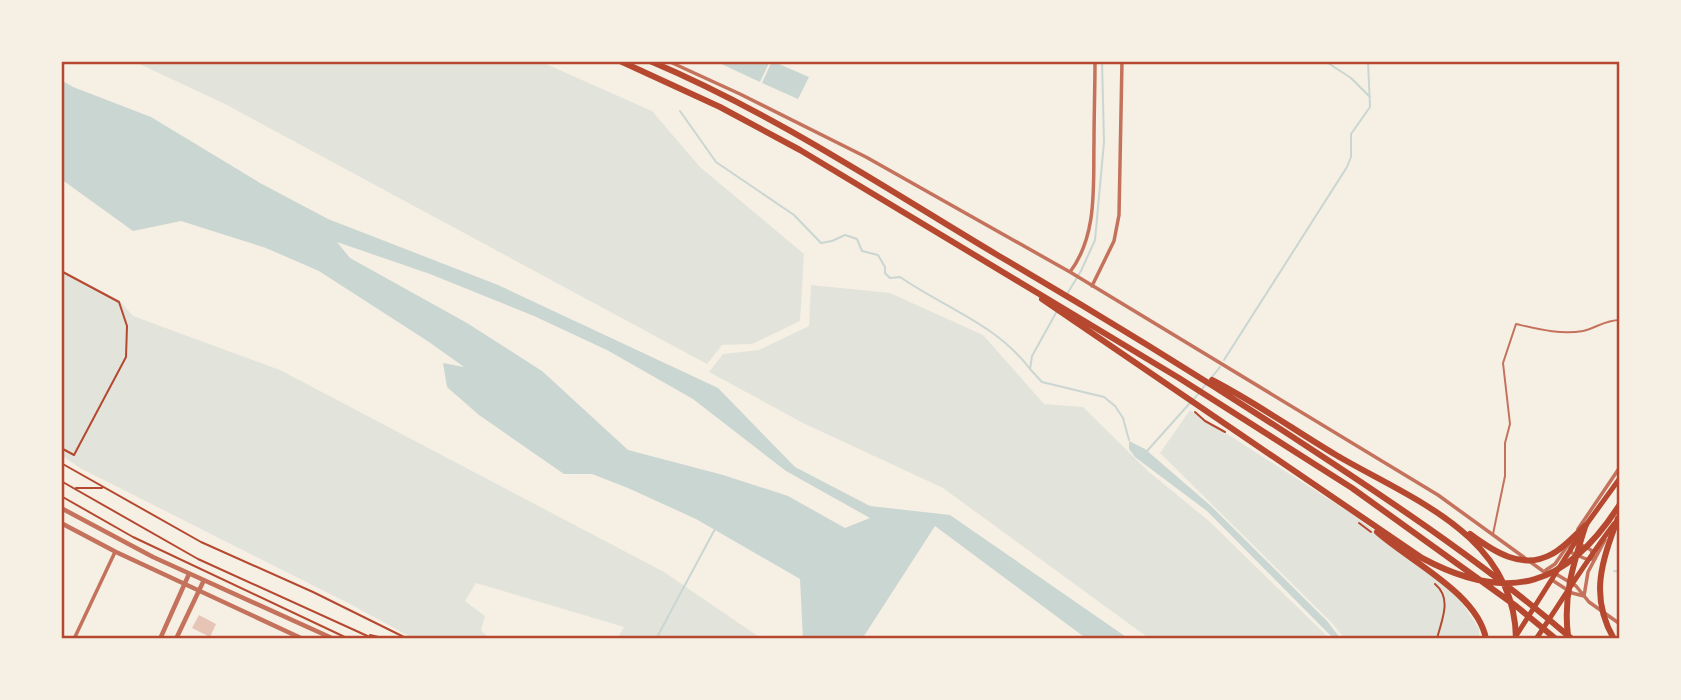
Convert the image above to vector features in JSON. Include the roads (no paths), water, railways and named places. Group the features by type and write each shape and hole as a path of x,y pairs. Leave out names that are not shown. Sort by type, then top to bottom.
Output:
{"highway":[{"path":"620,61 709,102 800,150 1310,459 1516,606 1556,639"},
{"path":"650,61 742,104 1088,307 1183,366 1470,556 1570,639"},
{"path":"1008,274 1357,518 1463,596 1483,624 1486,639"},
{"path":"1183,366 1236,393 1337,455 1422,501 1491,550 1507,557 1521,560 1552,555 1586,525"},
{"path":"1357,518 1441,568 1476,580 1511,583 1550,575 1570,564 1600,534 1620,504"},
{"path":"1614,639 1602,613 1600,578 1603,558 1619,515"},
{"path":"1570,639 1565,609 1571,568 1586,525"},
{"path":"1460,527 1500,573 1506,584 1514,612 1515,638"}],"main road":[{"path":"1515,638 1586,525 1620,478"},
{"path":"1536,639 1619,515"}],"street":[{"path":"668,61 866,157 1070,272 1438,495 1545,571 1552,581 1572,593 1584,596"},
{"path":"1070,272 1079,260 1092,212 1095,61"},
{"path":"1092,286 1114,241 1119,215 1122,61"},
{"path":"1545,571 1555,564 1620,467"},
{"path":"61,508 189,574 334,639"},
{"path":"1584,596 1588,572 1619,515"},
{"path":"61,523 116,552 301,638"},
{"path":"1569,544 1578,543 1591,550 1595,559"},
{"path":"1569,544 1572,553 1586,559 1595,559"},
{"path":"74,639 116,552"},
{"path":"1545,571 1557,574 1576,586 1584,596 1620,624"},
{"path":"160,639 189,574"},
{"path":"176,639 204,580"}],"lane":[{"path":"1493,535 1505,476 1505,443 1510,424 1503,363 1516,324 1555,332 1576,332 1606,320 1620,320"}],"waterway":[{"path":"1067,294 1095,240 1104,142 1102,61"},
{"path":"1325,61 1351,78 1370,97"},
{"path":"1224,360 1347,167 1351,157 1351,134 1370,107 1368,61"},
{"path":"680,111 716,162 794,215 821,243 845,235 857,239 862,251 878,255 885,267 885,273 890,278 900,277 986,328 1016,353 1030,369"},
{"path":"1057,311 1032,356 1030,369 1042,382 1104,397 1115,406 1123,418 1129,440"},
{"path":"1212,377 1220,367"},
{"path":"1194,399 1206,384"},
{"path":"1147,451 1190,403"},
{"path":"656,639 715,529"},
{"path":"1614,571 1620,572"}]}
